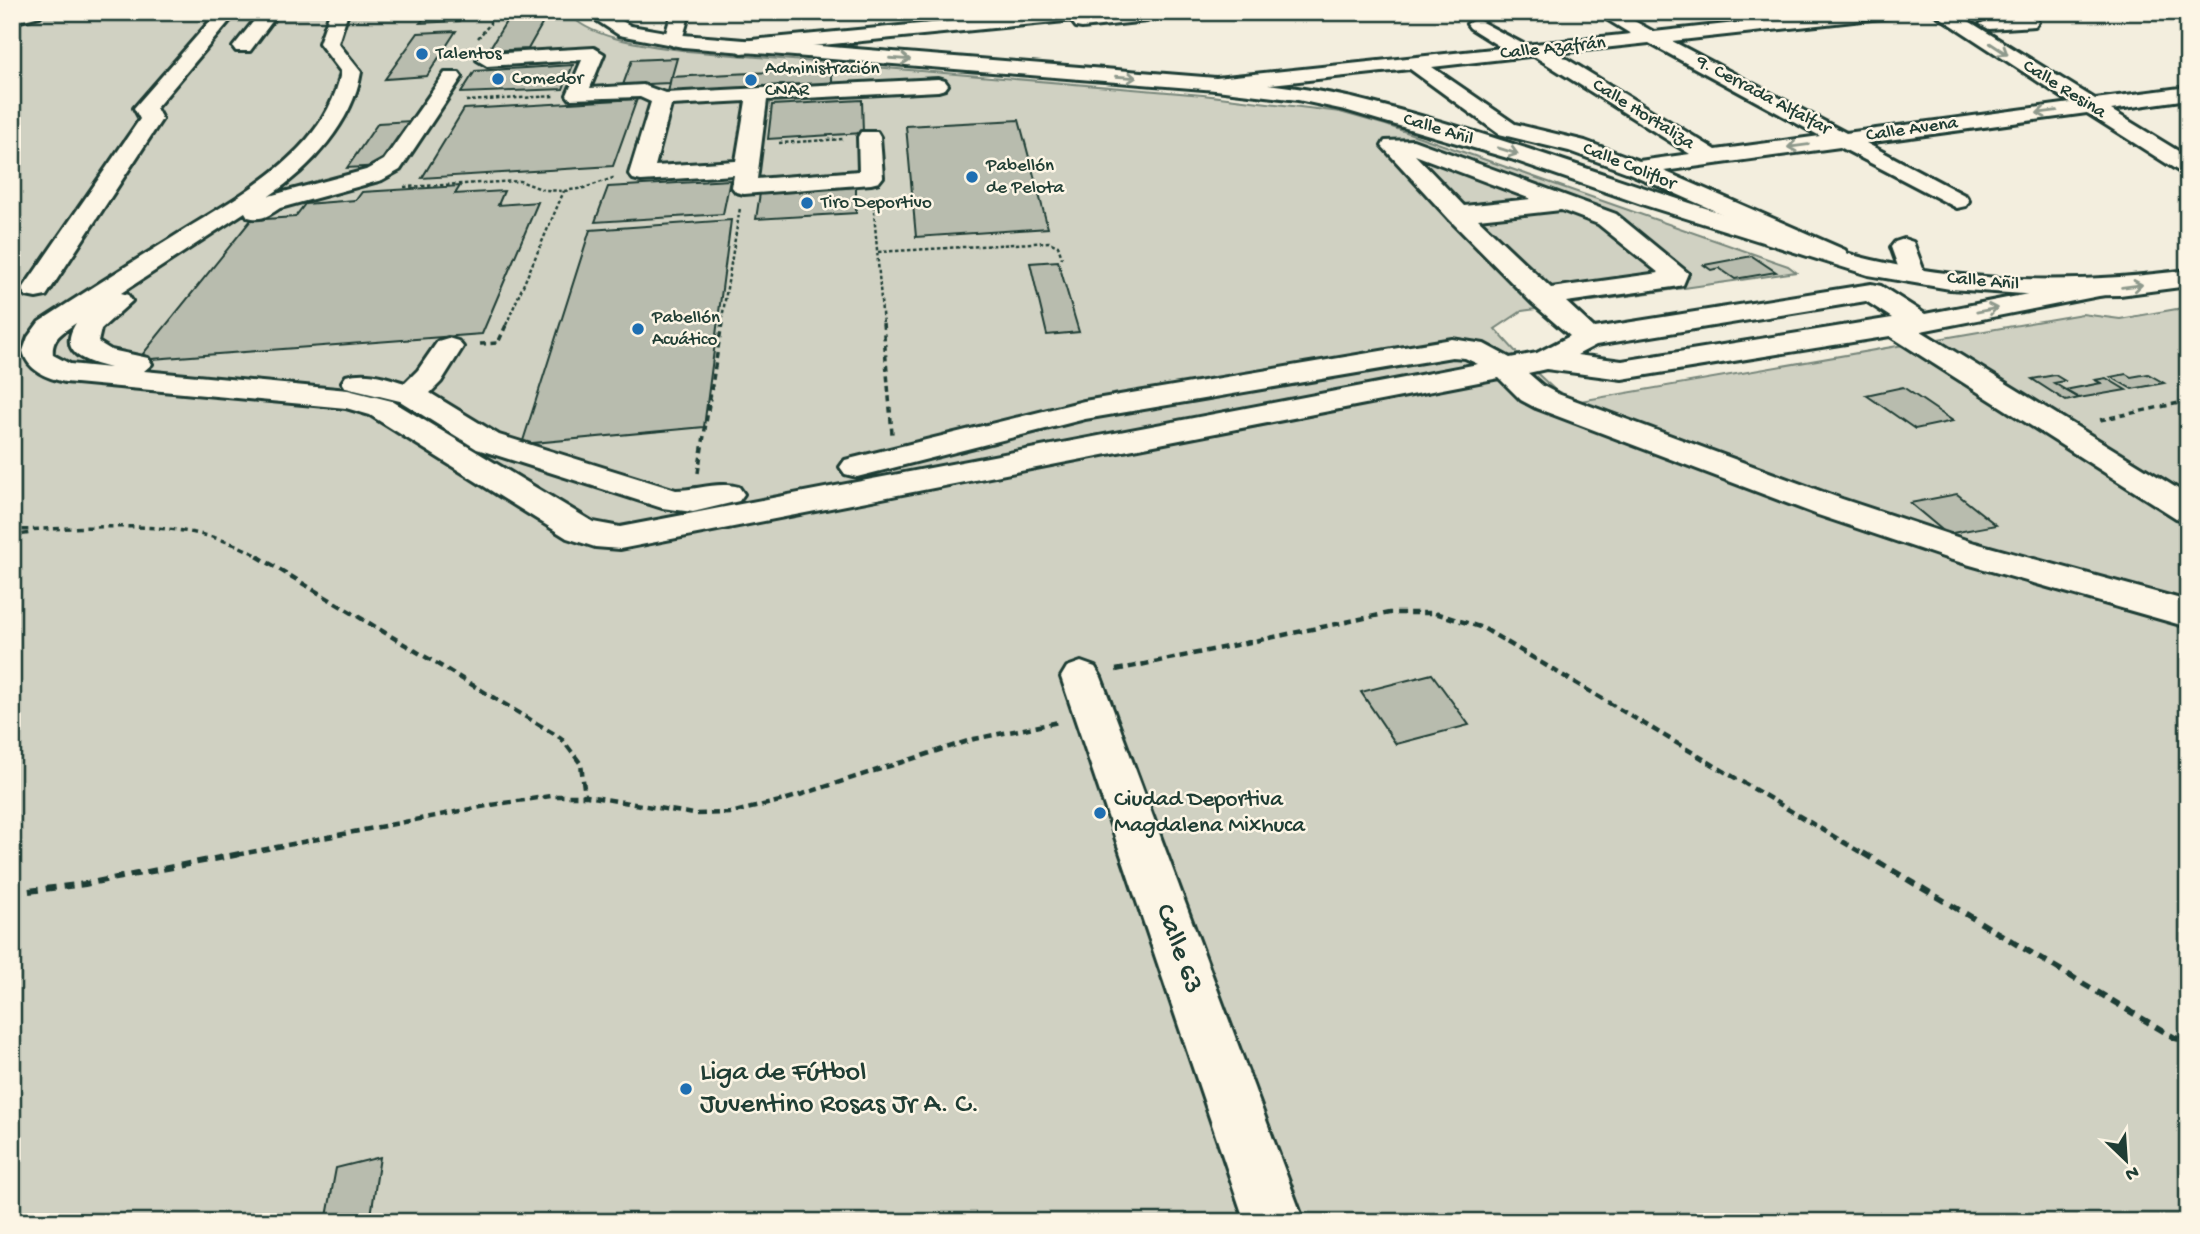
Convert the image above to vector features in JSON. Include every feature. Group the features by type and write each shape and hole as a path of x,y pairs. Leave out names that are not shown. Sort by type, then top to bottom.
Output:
{"street":[{"path":"12,18 34,12"},
{"path":"36,290 151,119 145,108 228,12"},
{"path":"243,47 271,12"},
{"path":"339,12 328,43 351,72 350,82 347,94 308,151 279,179 49,328 37,343 37,354 46,366 65,373 348,399 366,403 382,408 580,530 595,537 620,538 1546,360 1588,338 1863,274 1906,324 2058,429 2188,510"},
{"name":"Calle Añil","path":"593,12 626,31 673,40 1216,84 1298,94 1349,104 1519,154 1863,274 1912,274 2012,286 2094,289 2188,278"},
{"path":"673,40 681,12"},
{"path":"990,23 999,31 1106,12"},
{"path":"733,46 845,30 990,23 1027,16 1147,16 1142,12"},
{"name":"9. Cerrada Alfalfar","path":"1604,12 1958,201"},
{"path":"1758,12 1784,24"},
{"name":"Calle Azafrán","path":"1216,84 1890,12"},
{"name":"Calle Resina","path":"1941,12 2188,167"},
{"name":"Calle Resina","path":"1969,12 2154,121"},
{"path":"1989,24 2029,22"},
{"name":"Calle Hortaliza","path":"1476,24 1531,51 1712,158"},
{"path":"486,60 594,54 577,95 643,91 662,99 938,85"},
{"name":"Calle Coliflor","path":"1414,63 1507,129 1577,146 1637,168 1863,274"},
{"path":"452,77 392,165 374,174 271,202 93,317 84,329 82,339 86,347 107,360 373,383 411,394 488,442 674,501 693,501 894,459 1084,410 1466,347 1483,353 1532,393 1547,401 1830,507 1962,551 2188,614"},
{"name":"Calle Avena","path":"1637,168 2188,93"},
{"path":"747,166 757,94"},
{"path":"662,99 641,174 747,166 871,177 869,137"},
{"path":"1542,297 1667,280 1676,276 1616,225 1566,203 1413,147 1393,146 1542,297 1588,338"},
{"path":"1458,214 1566,203"},
{"path":"1904,247 1912,274"},
{"path":"1546,360 1622,370 1906,324 2094,289"},
{"path":"411,394 430,376 448,347"},
{"name":"Calle 63","path":"1088,697 1275,1222"}],"path":[{"path":"434,103 577,95"},
{"path":"693,501 747,166 869,137"},
{"path":"399,188 520,181 544,190 564,191 583,188 615,177 641,174"},
{"path":"871,177 894,459"},
{"path":"448,347 499,343 564,191"},
{"path":"878,252 1049,242 1058,246 1062,258"},
{"path":"2058,429 2188,401"},
{"path":"12,530 155,528 198,532 239,545 561,738 581,764 585,796"},
{"path":"12,536 46,531"},
{"path":"12,893 85,884 491,805 585,796 687,813 727,813 764,807 979,737 1020,727 1088,697 1389,612 1435,613 1483,628 2163,1031 2188,1041"}],"shaded area":[{"name":"Ciudad Deportiva Magdalena Mixhuca","path":"12,12 568,12 578,22 606,35 687,51 1203,95 1340,112 1386,125 1788,266 1796,272 1522,311 1495,329 1526,363 1569,403 2082,314 2120,319 2188,307 2188,1222 12,1222"}],"building":[{"name":"Talentos","path":"429,12 465,12 459,21 420,23"},
{"name":"Talentos","path":"512,12 549,12 528,49 488,51"},
{"name":"Talentos","path":"456,31 427,76 385,79 418,33"},
{"path":"677,58 670,83 623,85 632,60"},
{"name":"Comedor","path":"573,65 563,89 461,93 475,71"},
{"name":"Administración CNAR","path":"832,69 832,84 668,93 671,77"},
{"path":"637,99 613,166 422,178 464,109"},
{"path":"862,100 863,133 768,139 772,105"},
{"name":"Pabellón de Pelota","path":"1019,120 1048,228 916,237 906,126"},
{"path":"410,121 381,166 347,168 378,123"},
{"path":"730,180 723,214 595,222 608,187"},
{"path":"460,186 455,194 504,191 498,205 538,202 482,334 138,360 251,220 295,217 305,204 356,200 362,192"},
{"name":"Tiro Deportivo","path":"856,187 856,213 756,219 760,193"},
{"name":"Pabellón Acuático","path":"731,220 704,427 522,444 590,230"},
{"path":"1752,256 1776,272 1735,279 1719,268 1711,270 1704,265"},
{"path":"1058,261 1079,332 1047,335 1030,263"},
{"path":"2126,374 2131,377 2148,374 2164,383 2132,389 2111,377"},
{"path":"2055,375 2065,381 2054,383 2079,398 2066,401 2032,379"},
{"path":"2106,378 2126,390 2079,398 2065,390 2101,383 2095,380"},
{"path":"1903,387 1953,421 1915,429 1866,395"},
{"path":"1957,494 1996,525 1947,534 1910,503"},
{"path":"1432,674 1469,725 1396,744 1361,692"},
{"path":"380,1157 370,1222 326,1222 336,1168"}],"place":[{"name":"Talentos","path":"422,54"},
{"name":"Comedor","path":"498,79"},
{"name":"Administración CNAR","path":"751,80"},
{"name":"Pabellón de Pelota","path":"972,177"},
{"name":"Tiro Deportivo","path":"807,203"},
{"name":"Pabellón Acuático","path":"638,329"},
{"name":"Ciudad Deportiva Magdalena Mixhuca","path":"1100,813"},
{"name":"Liga de Fútbol Juventino Rosas Jr A. C.","path":"686,1089"}]}
